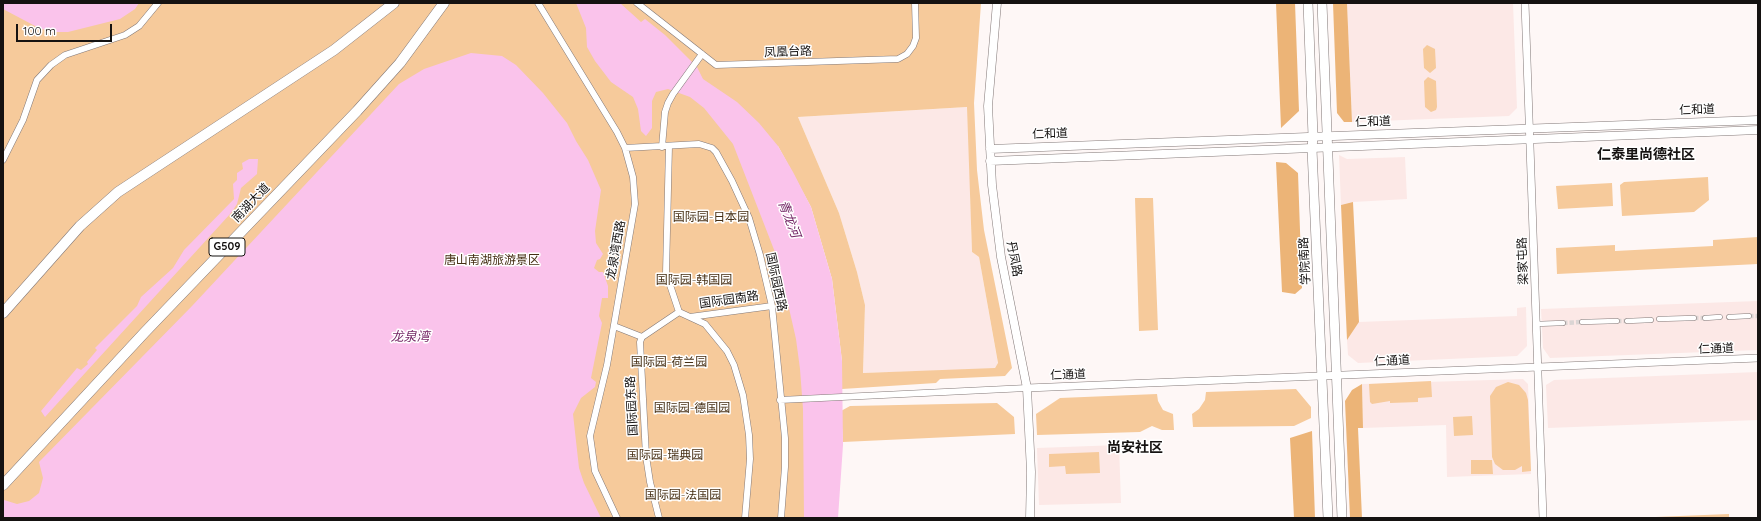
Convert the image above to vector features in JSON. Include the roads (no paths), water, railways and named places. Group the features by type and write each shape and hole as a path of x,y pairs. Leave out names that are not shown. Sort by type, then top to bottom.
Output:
{"highway":[{"path":"3,314 80,226 118,192 334,50 394,3"},
{"name":"南湖大道","path":"3,485 145,332 357,111 400,63 444,3"}],"main road":[{"name":"丹凤路","path":"997,3 988,106 990,161 994,211 1001,257 1027,388 1031,472 1030,518"},
{"name":"学院南路","path":"1308,3 1313,136 1312,149 1328,518"},
{"path":"1322,3 1342,518"},
{"name":"仁和道","path":"990,148 1758,120"},
{"name":"仁和道","path":"990,161 1758,130"}],"street":[{"path":"3,160 22,120 37,80 51,65 65,55 125,35 139,26 158,3"},
{"name":"龙泉湾西路","path":"538,3 604,110 625,148 633,177 635,204 607,365 590,436 595,471 617,518"},
{"name":"凤凰台路","path":"637,3 716,65 898,59 907,54 913,46 916,38 914,3"},
{"name":"梁家屯路","path":"1525,3 1543,518"},
{"path":"662,147 665,112 673,94 702,54"},
{"name":"国际园西路","path":"625,148 699,144 712,148 716,152 749,218 760,255 772,306 785,446 781,518"},
{"path":"669,146 665,263 668,284 679,312 705,324 727,351 734,365 743,395 749,435 750,459 745,518"},
{"name":"国际园南路","path":"690,317 772,306"},
{"path":"614,326 642,337 679,312"},
{"path":"1729,317 1749,316"},
{"path":"1705,318 1720,317"},
{"path":"1659,319 1694,318"},
{"path":"1627,321 1651,320"},
{"path":"1582,322 1617,321"},
{"path":"1536,324 1563,323"},
{"name":"国际园东路","path":"642,337 640,342 646,456 650,482 660,518"},
{"name":"仁通道","path":"1027,388 1758,358"},
{"path":"780,400 1027,388"}],"water":[{"path":"3,3 139,3 135,9 120,19 68,32 51,32 37,27 3,9"},
{"name":"青龙河","path":"576,3 620,3 641,22 645,19 665,35 697,67 703,79 737,102 759,123 778,146 811,207 832,279 842,361 843,445 838,518 804,518 803,409 796,339 778,260 733,144 704,108 690,97 668,89 656,92 652,101 652,128 646,136 641,131 638,109 633,97 611,82 595,61 587,47 586,28"},
{"name":"龙泉湾","path":"471,53 502,56 516,65 543,93 567,123 588,160 601,190 595,231 596,243 603,254 600,259 597,260 594,268 599,272 603,272 608,286 608,298 602,298 599,316 602,323 591,378 596,382 595,387 581,398 573,414 579,468 584,483 601,518 3,518 4,500 17,504 29,501 39,493 43,478 39,462 192,306 399,84 424,69"},
{"path":"249,159 258,159 257,174 241,188 237,204 231,213 45,417 41,411 77,368 81,370 88,364 87,362 97,350 95,348 137,306 141,297 173,268 184,250 234,199 233,184 237,180 237,173 243,169 242,163"}],"tunnel":[{"path":"1749,316 1758,316"},
{"path":"1694,318 1705,318"},
{"path":"1617,321 1627,321"},
{"path":"1563,323 1582,322"}],"district":[{"name":"仁泰里尚德社区","path":"1646,155"},
{"name":"尚安社区","path":"1135,448"}],"park label":[{"name":"国际园-日本园","path":"711,217"},
{"name":"唐山南湖旅游景区","path":"492,260"},
{"name":"国际园-韩国园","path":"694,280"},
{"name":"国际园-荷兰园","path":"669,362"},
{"name":"国际园-德国园","path":"692,408"},
{"name":"国际园-瑞典园","path":"665,455"},
{"name":"国际园-法国园","path":"683,495"}]}
